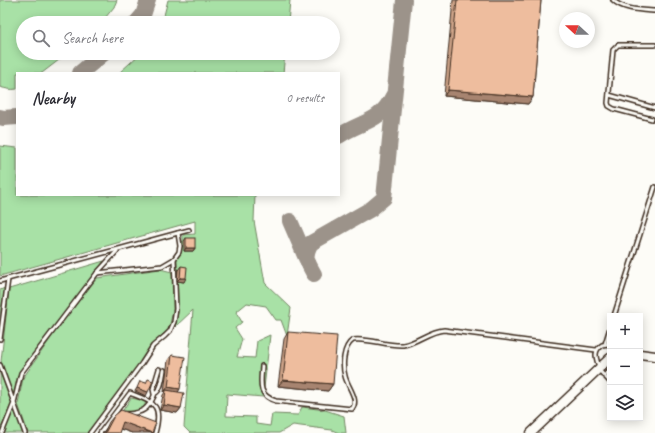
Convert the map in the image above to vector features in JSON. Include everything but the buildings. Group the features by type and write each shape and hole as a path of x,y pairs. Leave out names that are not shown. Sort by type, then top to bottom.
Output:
{"street":[{"path":"643,354 655,356"},
{"path":"531,433 600,371 607,362"}],"lane":[{"path":"613,0 630,8 655,11"},
{"path":"652,120 611,108 608,103 613,50 615,46 655,45"},
{"path":"609,95 655,108"},
{"path":"615,313 655,187"},
{"path":"650,201 655,203"},
{"path":"0,282 189,230"},
{"path":"97,273 162,266 174,259 179,252 180,246 178,233"},
{"path":"2,433 14,404 21,373 97,273 119,249"},
{"path":"90,433 142,364 153,346 170,331 174,322 176,309 174,259"},
{"path":"0,339 8,279"},
{"path":"262,366 262,389 265,396 269,398 276,401 352,409 355,402 345,378 344,363 347,347 353,340 400,345 410,343 433,332 444,330 596,350"},
{"path":"607,338 605,344 599,346 596,350 595,356 600,371 607,379"},
{"path":"0,365 25,433"},
{"path":"124,414 140,412 147,408 152,402 154,394 153,389 158,369"},
{"path":"154,394 158,390 164,370"},
{"path":"600,371 607,370"},
{"path":"100,433 130,393 152,402 156,408 158,415 155,433"},
{"path":"115,412 120,413"}],"green space":[{"path":"0,0 117,0 114,7 107,16 16,16 16,60 59,60 43,72 16,72 16,89 6,89 0,87"},
{"path":"168,0 290,0 289,16 164,16"},
{"path":"133,60 284,60 283,72 120,72"},
{"path":"0,146 16,148 16,196 255,196 254,221 265,283 291,308 287,336 281,320 276,320 266,306 247,303 236,312 242,322 235,328 242,339 237,357 255,358 257,341 270,335 263,397 227,394 226,416 256,417 256,424 270,426 272,414 298,415 302,407 325,410 344,416 346,433 293,425 279,433 190,433 184,427 193,310 175,327 178,312 177,259 183,240 183,235 195,234 195,221 0,276"},
{"path":"104,261 20,371 13,397 1,361 9,289"},
{"path":"160,269 172,272 173,310 169,329 152,344 140,363 87,433 28,433 18,404 23,378 60,325 97,278"},
{"path":"5,288 0,330 0,290"},
{"path":"0,372 12,404 0,430"},
{"path":"131,398 146,401 145,405 140,410 134,412 123,410"},
{"path":"14,409 23,433 4,433"}],"taxiway":[{"path":"142,16 148,0"},
{"path":"314,274 307,259 307,252 311,243 371,209 384,198 404,0"},
{"path":"81,72 96,60"},
{"path":"340,135 376,117 388,105 393,96"},
{"path":"0,117 16,117"},
{"path":"290,221 306,258"}]}
